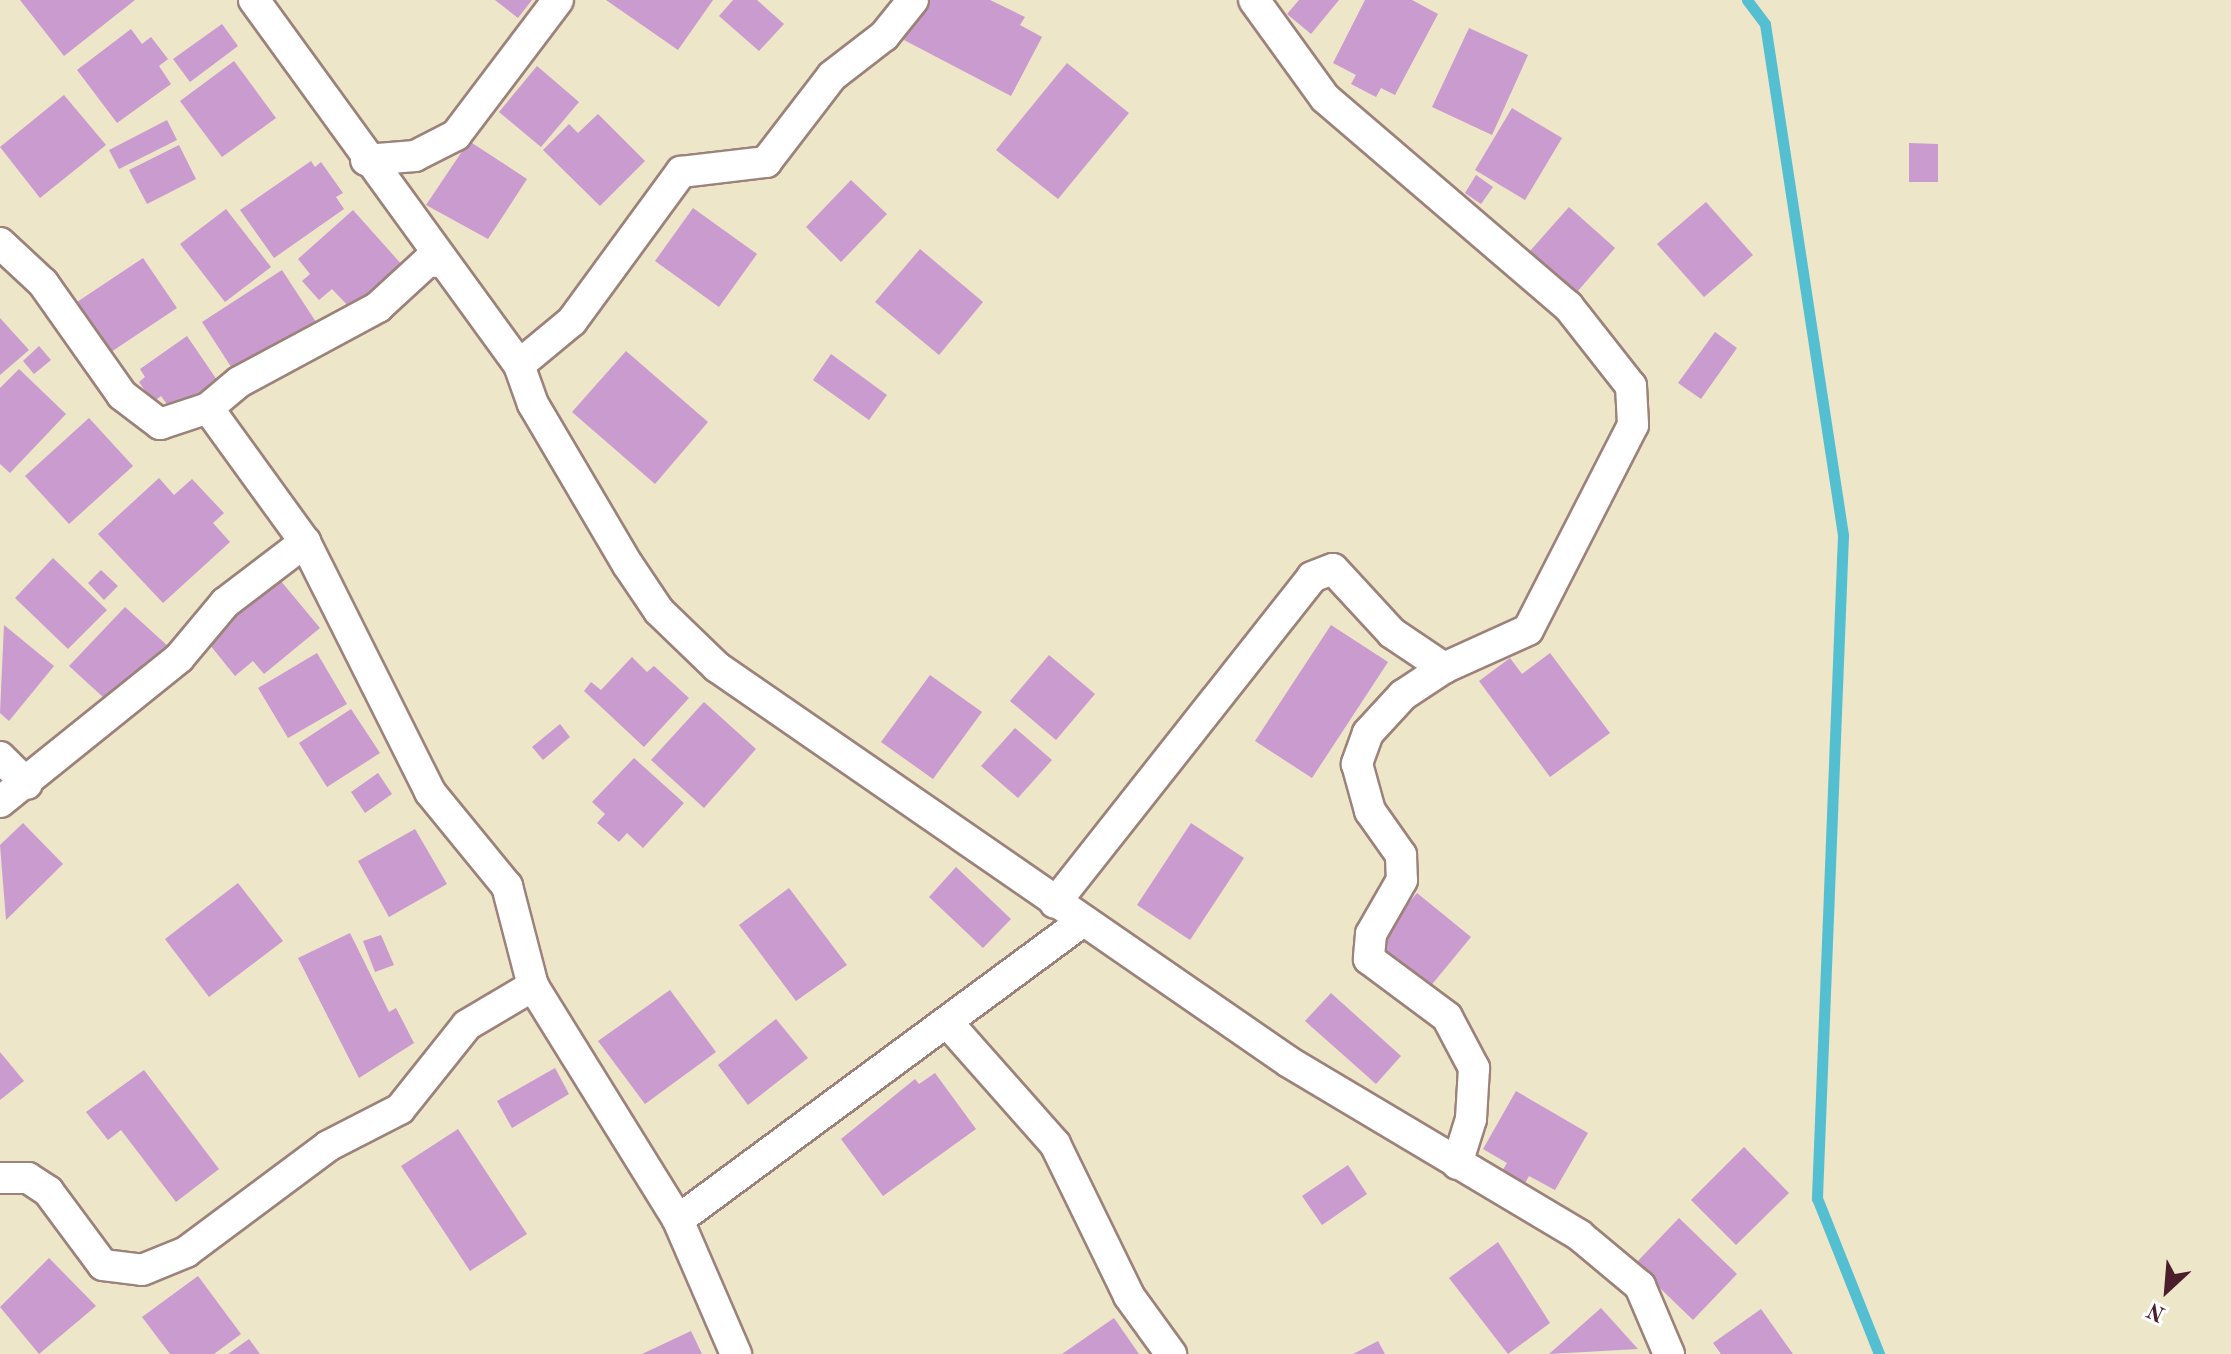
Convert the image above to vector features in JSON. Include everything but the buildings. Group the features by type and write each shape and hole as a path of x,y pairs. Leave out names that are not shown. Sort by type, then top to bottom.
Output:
{"street":[{"path":"254,0 438,262 519,365 533,404 659,611 755,698 1289,1062 1559,1222 1625,1271 1651,1303 1669,1354"},
{"path":"366,160 415,156 456,135 558,0"},
{"path":"519,365 572,321 681,172 766,162 832,76 884,36 913,0"},
{"path":"1254,0 1325,98 1568,306 1631,386 1633,425 1528,630 1444,668 1403,695 1368,733 1357,764 1370,811 1401,855 1402,880 1371,934 1369,959 1447,1017 1474,1068 1471,1119 1457,1164"},
{"path":"0,243 43,283 142,413 160,424 208,408 239,382 378,307 428,261 438,262"},
{"path":"208,408 305,542 430,792 507,886 533,986 678,1220 736,1354"},
{"path":"0,802 27,784 179,658 192,635 278,556 305,542"},
{"path":"1055,903 1312,577 1333,569 1392,633 1444,668"},
{"path":"0,757 27,784"},
{"path":"678,1220 1083,921"},
{"path":"0,1178 28,1178 48,1191 103,1265 142,1270 186,1252 328,1146 400,1109 467,1025 533,986"},
{"path":"947,1022 1055,1144 1129,1296 1171,1354"}],"waterway":[{"path":"1747,0 1765,24 1843,535 1817,1198 1879,1354"}]}
